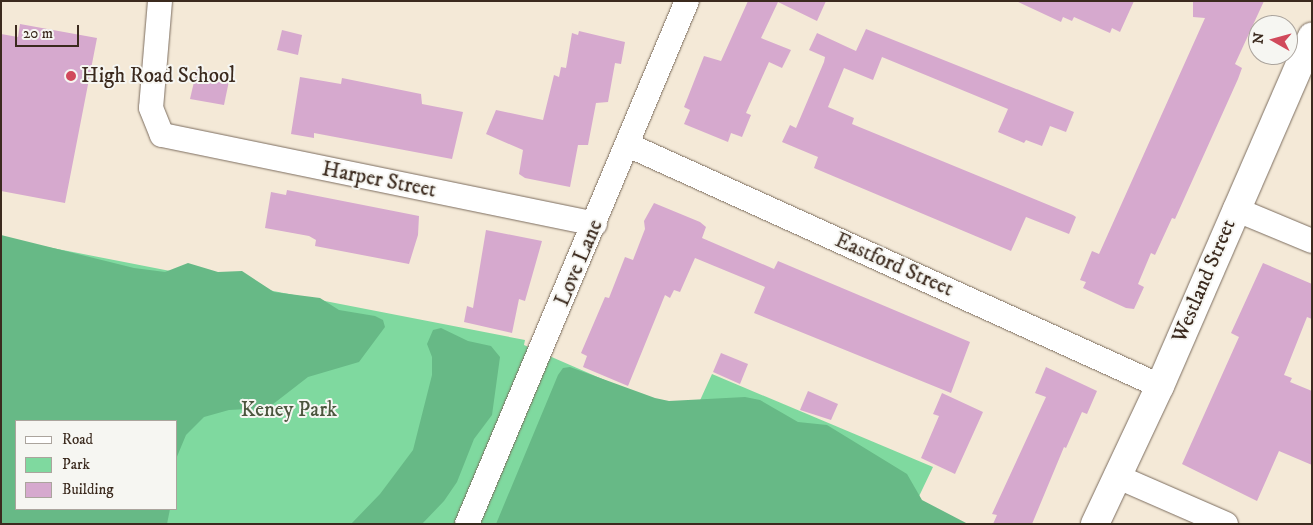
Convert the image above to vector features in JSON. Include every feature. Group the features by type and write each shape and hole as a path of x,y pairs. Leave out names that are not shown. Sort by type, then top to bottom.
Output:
{"street":[{"name":"Harper Street","path":"160,1 150,108 162,135 596,224"},
{"name":"Love Lane","path":"467,524 596,224 687,1"},
{"name":"Westland Street","path":"1095,524 1160,386 1235,209 1312,38"},
{"name":"Eastford Street","path":"628,145 1160,386"},
{"path":"1235,209 1312,241"},
{"path":"1116,476 1226,524"}],"green space":[{"path":"1,235 134,268 165,272 188,263 218,272 242,271 274,292 320,298 339,310 375,316 383,320 385,327 359,362 308,377 268,408 229,410 204,417 186,435 178,454 178,420 15,420 15,510 170,510 167,524 1,524"},
{"name":"Keney Park","path":"1,238 525,340 524,345 692,418 712,374 933,467 912,511 943,524 1,524"},
{"path":"441,328 468,341 491,346 500,357 492,415 474,439 457,482 444,501 422,524 351,524 380,494 413,450 432,375 432,357 427,344 433,330"},
{"path":"570,367 655,398 669,401 745,397 760,400 798,422 827,425 907,474 922,500 968,524 496,524 558,375 563,368"}],"building":[{"path":"748,1 826,1 817,21 778,2 761,38 791,50 782,68 769,62 746,113 751,115 742,137 731,133 728,142 684,124 690,110 684,107 704,56 721,61"},
{"path":"1016,1 1134,1 1120,32 1112,28 1110,33 1074,17 1072,21 1063,17 1061,22"},
{"path":"1193,1 1264,1 1258,15 1248,15 1248,36 1235,64 1242,68 1238,79 1175,219 1172,218 1155,255 1151,253 1138,284 1144,287 1134,309 1126,308 1083,288 1086,282 1080,280 1092,251 1099,254 1205,18 1193,17"},
{"path":"20,24 97,38 65,203 1,191 1,34 18,37"},
{"path":"866,29 1074,112 1066,132 1050,126 1042,146 1026,140 1024,143 998,132 1008,109 882,57 873,80 844,68 828,107 854,118 852,124 1073,215 1076,217 1069,234 1026,217 1011,251 814,168 818,157 782,142 790,125 796,128 824,62 825,57 809,50 817,33 856,51"},
{"path":"282,30 302,35 298,55 277,50"},
{"path":"579,31 625,42 621,64 615,63 608,102 596,103 588,145 578,145 570,187 525,178 519,174 523,150 486,134 496,110 543,120 554,75 559,77 561,67 566,68 572,33 578,35"},
{"path":"197,69 230,76 224,105 190,99"},
{"path":"300,77 341,84 342,78 421,94 422,104 463,112 452,159 314,133 314,138 291,134"},
{"path":"287,190 419,216 418,235 409,264 315,246 316,240 309,236 265,228 271,192 286,195"},
{"path":"654,203 700,222 706,227 702,238 774,269 778,261 970,342 951,393 754,313 765,287 695,258 680,292 674,290 670,298 665,295 628,386 583,367 587,356 581,353 605,297 609,298 625,257 633,260 645,229 644,221"},
{"path":"486,230 542,241 525,301 519,299 512,333 464,322 467,306 473,308"},
{"path":"1263,263 1312,284 1312,319 1307,317 1284,375 1292,378 1290,382 1312,391 1312,465 1279,451 1257,501 1182,464 1239,337 1231,333"},
{"path":"721,353 748,364 740,384 713,372"},
{"path":"1046,367 1097,391 1087,414 1082,412 1066,448 1064,447 1032,524 993,524 997,515 992,514 1046,397 1035,393"},
{"path":"808,391 838,404 831,420 800,410"},
{"path":"942,393 983,412 955,474 921,458 939,416 933,414"}],"place":[{"name":"High Road School","path":"71,76"}]}
